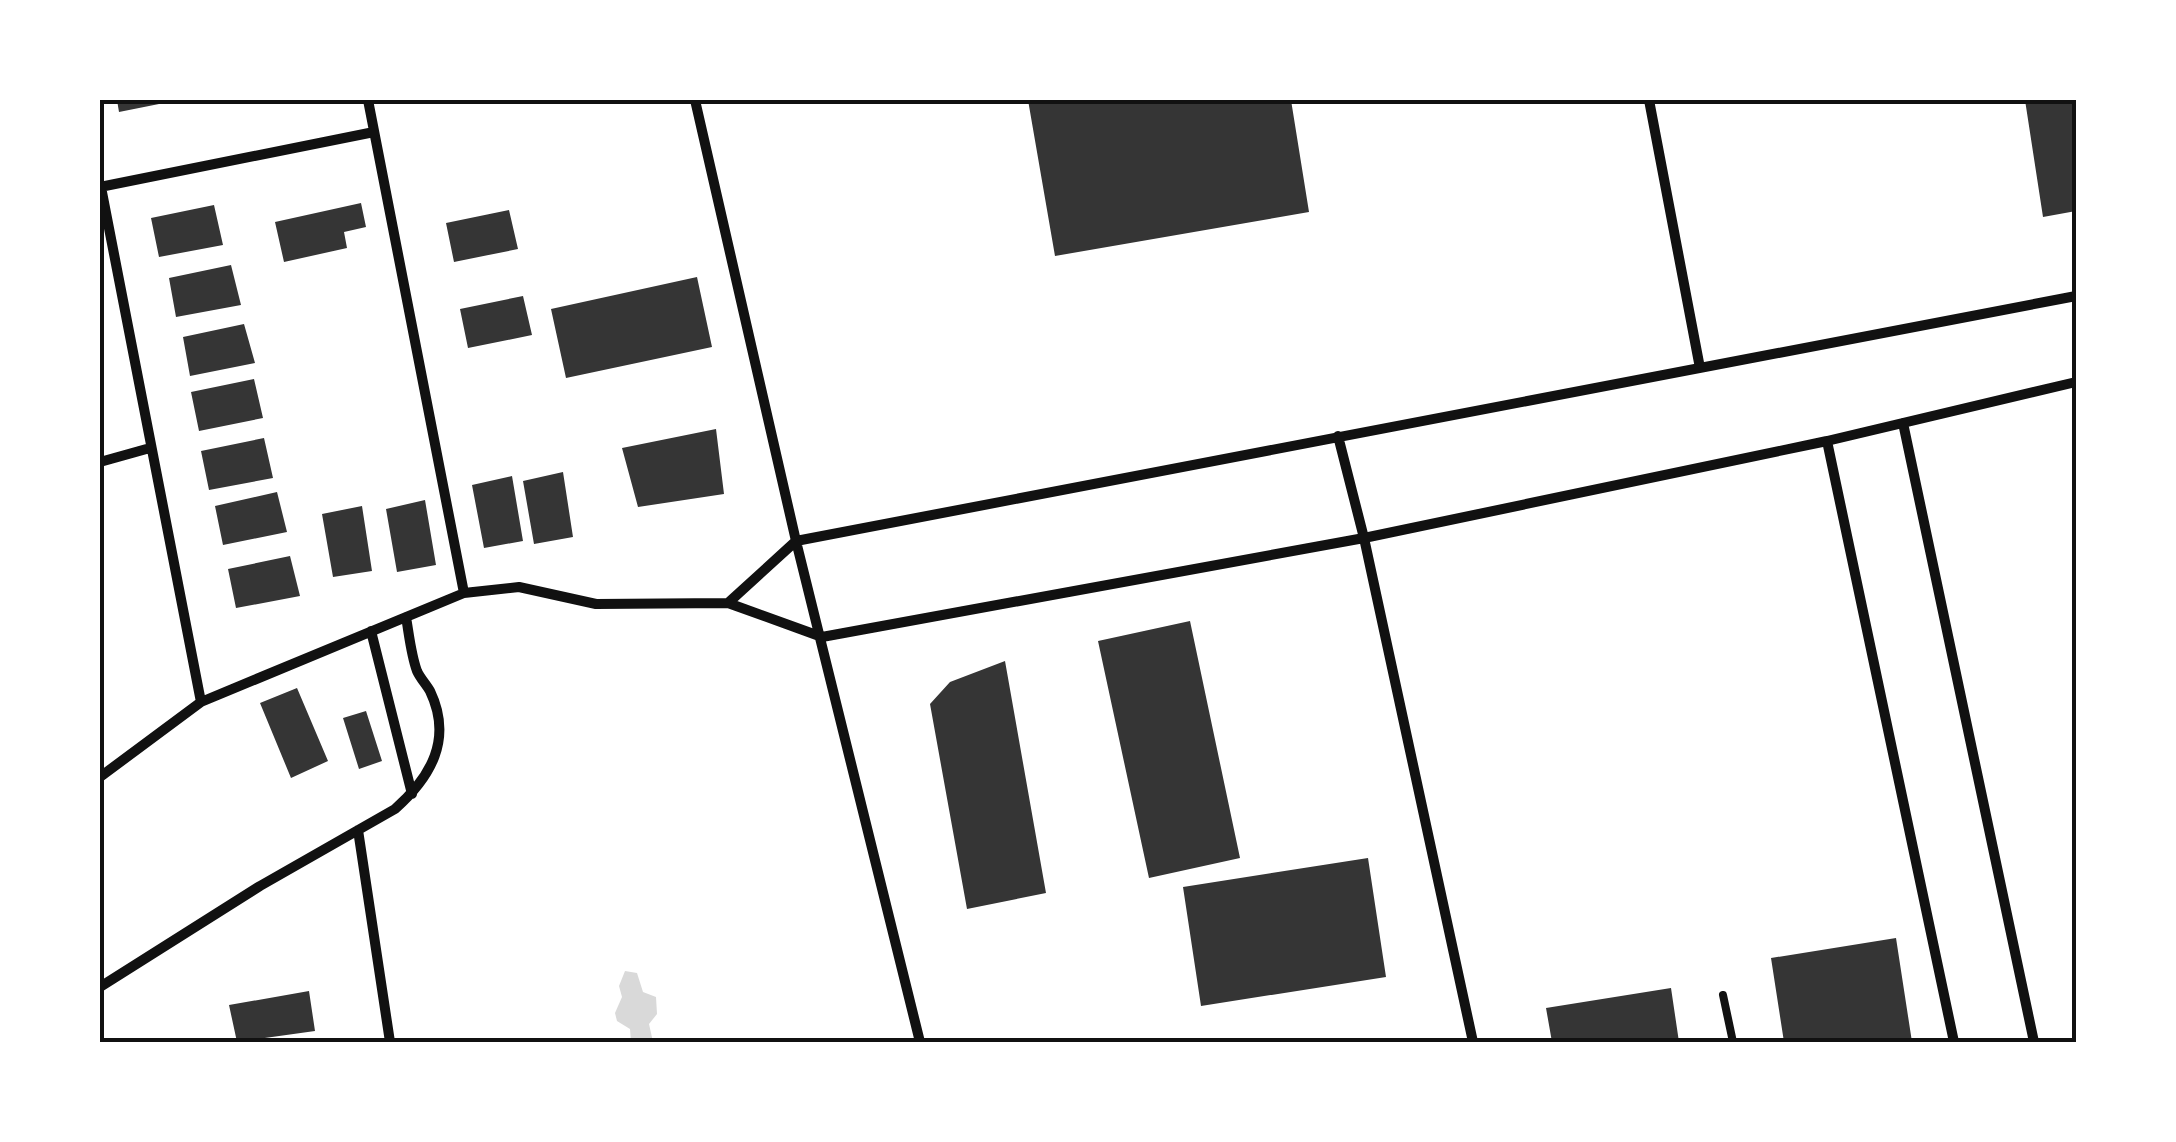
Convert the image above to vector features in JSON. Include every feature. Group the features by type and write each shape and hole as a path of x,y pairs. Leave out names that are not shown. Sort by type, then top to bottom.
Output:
{"street":[{"path":"368,100 464,593"},
{"path":"695,100 796,541 920,1042"},
{"path":"1649,100 1700,368"},
{"path":"201,702 101,187 374,132"},
{"path":"728,603 796,541 2076,296"},
{"path":"100,776 201,702 464,593 519,587 596,604 728,603 822,637 1364,538 1827,441 2076,382"},
{"path":"1903,423 2034,1042"},
{"path":"1338,436 1364,538 1473,1042"},
{"path":"1827,441 1954,1042"},
{"path":"100,462 150,448"},
{"path":"100,986 395,808 412,794 432,768 439,732 431,694 417,672 406,617"},
{"path":"371,631 412,794"},
{"path":"358,830 390,1042"}],"lane":[{"path":"1722,995 1733,1042"}],"shaded area":[{"path":"625,971 637,973 643,992 656,997 657,1014 649,1024 653,1042 631,1042 630,1029 617,1021 615,1013 622,997 619,986"}],"building":[{"path":"117,100 158,100 159,104 119,112"},
{"path":"1028,100 1291,100 1309,212 1055,256"},
{"path":"2025,100 2076,100 2076,211 2043,217"},
{"path":"361,203 366,227 344,232 347,248 284,262 275,222"},
{"path":"214,205 223,245 159,257 151,218"},
{"path":"509,210 518,249 454,262 446,223"},
{"path":"231,265 241,305 176,317 169,278"},
{"path":"697,277 712,347 566,378 551,309"},
{"path":"523,296 532,335 468,348 460,309"},
{"path":"244,324 255,363 190,376 183,337"},
{"path":"254,379 263,418 199,431 191,392"},
{"path":"716,429 724,494 638,507 622,448"},
{"path":"264,438 273,478 209,490 201,451"},
{"path":"563,472 573,537 534,544 523,481"},
{"path":"512,476 523,541 484,548 472,485"},
{"path":"277,492 287,532 223,545 215,506"},
{"path":"425,500 436,565 397,572 386,509"},
{"path":"362,506 372,571 333,577 322,514"},
{"path":"290,556 300,596 236,608 228,569"},
{"path":"1190,621 1240,858 1149,878 1098,641"},
{"path":"1005,661 1046,893 967,909 930,704 950,682"},
{"path":"297,688 328,761 291,778 260,703"},
{"path":"366,711 382,761 359,769 343,718"},
{"path":"1368,858 1386,977 1201,1006 1183,887"},
{"path":"1896,938 1912,1042 1784,1042 1771,958"},
{"path":"1671,988 1679,1042 1552,1042 1546,1008"},
{"path":"309,991 315,1031 237,1042 229,1005"}]}
